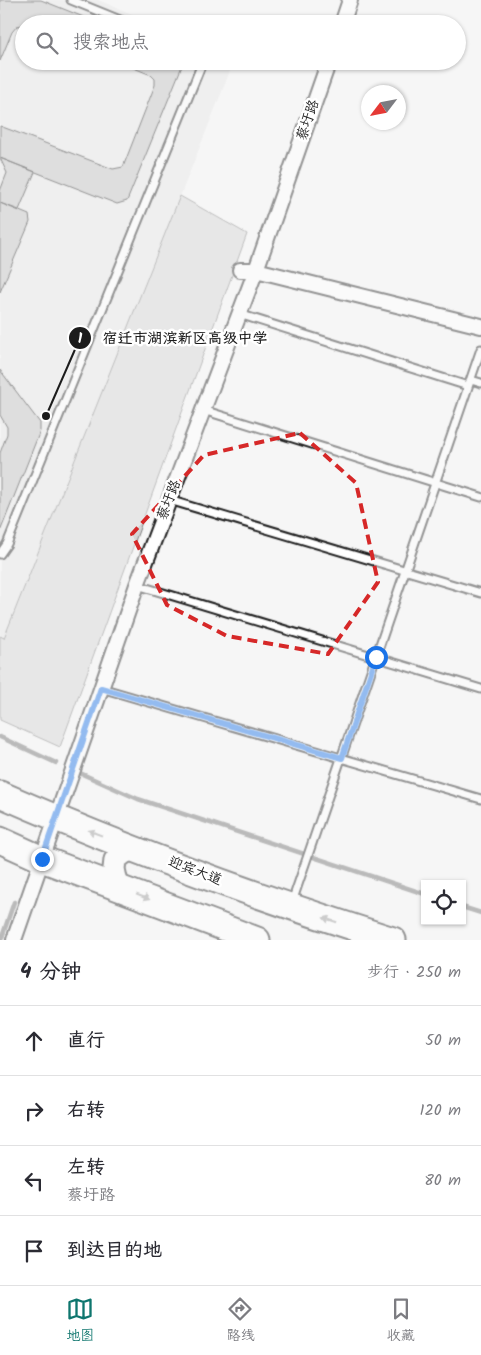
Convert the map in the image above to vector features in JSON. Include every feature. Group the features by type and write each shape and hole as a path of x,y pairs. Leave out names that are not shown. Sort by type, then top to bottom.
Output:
{"highway":[{"name":"迎宾大道","path":"0,794 55,818 290,907 393,940"},
{"path":"0,840 42,859 257,940"}],"main road":[{"path":"118,888 114,869 115,860 134,848"}],"street":[{"path":"345,15 350,0"},
{"name":"蔡圩路","path":"14,940 137,586 256,270 326,70"},
{"path":"240,270 256,270 481,326"}],"lane":[{"path":"71,0 108,15"},
{"path":"0,554 7,544 199,70"},
{"path":"239,314 469,383 481,383"},
{"path":"290,907 481,349"},
{"path":"203,410 481,497"},
{"path":"169,500 481,593"},
{"path":"137,586 481,689"},
{"path":"101,688 481,799"}],"highlighted area":[{"path":"300,433 356,483 378,582 328,654 227,636 167,605 132,534 204,455"}],"shaded area":[{"path":"0,0 98,0 134,15 15,15 15,70 230,70 4,638 0,636"},
{"path":"180,196 247,234 60,747 0,720 0,636 4,638"}],"building":[{"path":"0,0 41,0 78,15 15,15 15,28 0,61"},
{"path":"139,70 180,70 127,201 117,204 0,158 0,126 113,169 123,167 155,85 155,79 151,75"},
{"path":"0,158 35,172 19,210 0,203 0,191 7,173"},
{"path":"0,203 29,215 30,222 0,292"},
{"path":"0,370 40,423 40,431 0,532 0,453 7,434 7,427 0,415"}],"waterway":[{"path":"0,737 56,763"},
{"path":"80,773 138,799 421,893"},
{"path":"1,940 14,902"},
{"path":"466,908 481,913"}],"place":[{"name":"宿迁市湖滨新区高级中学","path":"46,416"}],"route":[{"path":"42,859 101,688 342,758 376,657"}]}
